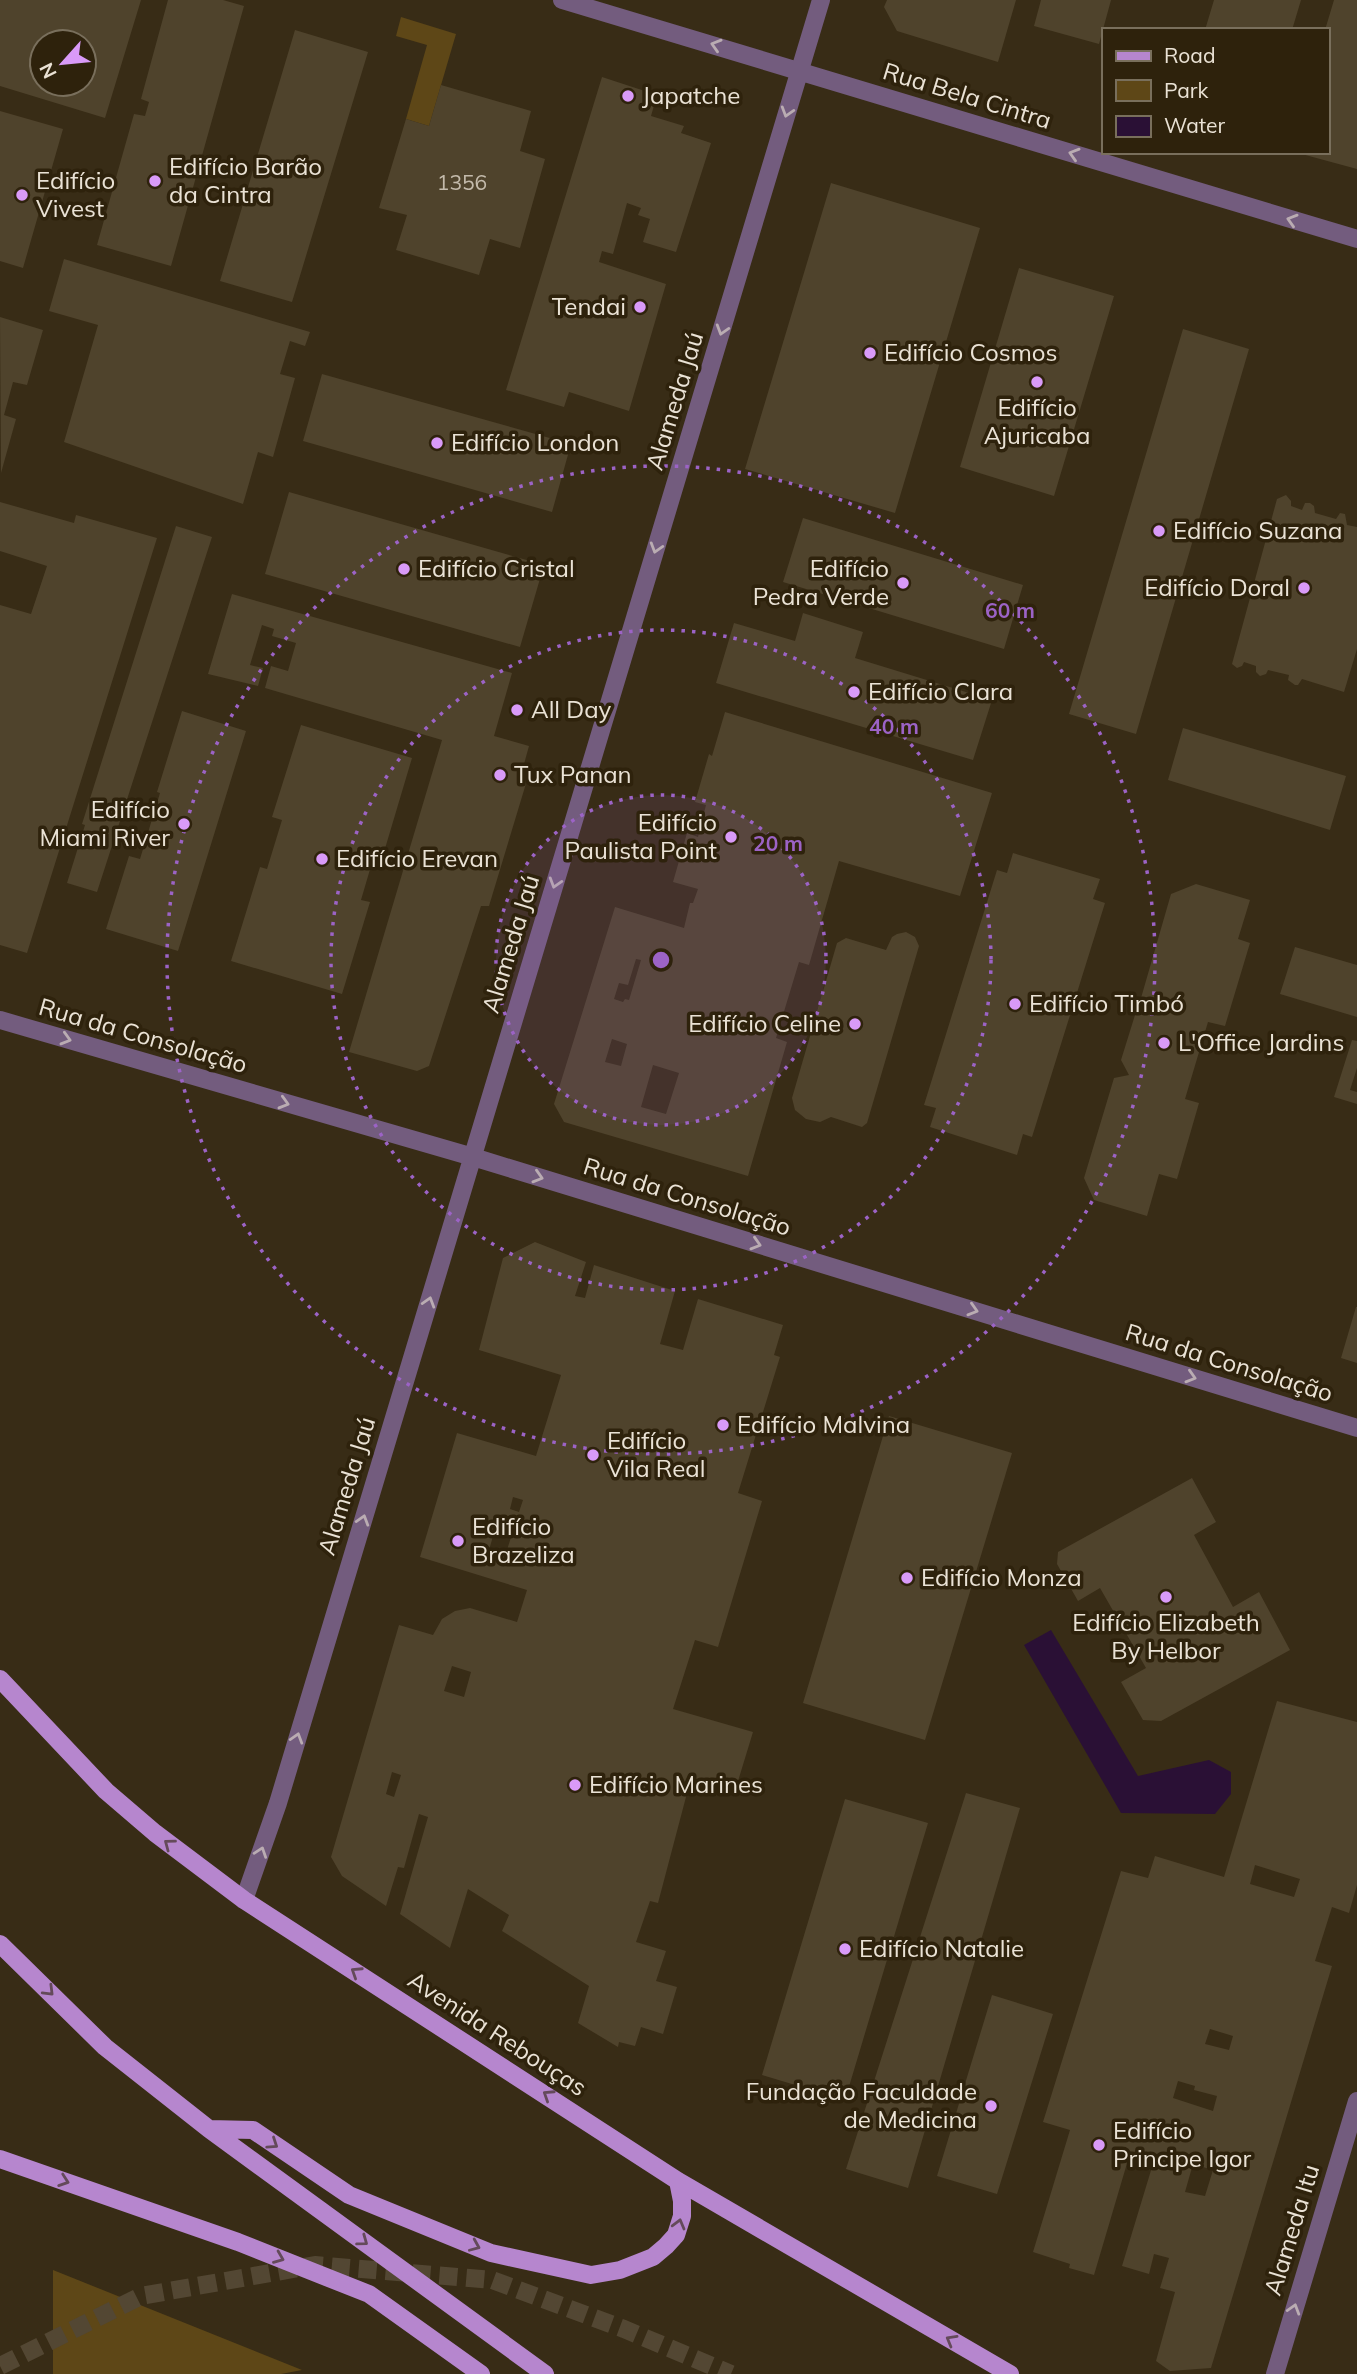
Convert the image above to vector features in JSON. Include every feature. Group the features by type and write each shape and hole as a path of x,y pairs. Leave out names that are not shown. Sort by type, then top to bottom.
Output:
{"main road":[{"name":"Avenida Rebouças","path":"0,1679 106,1791 155,1833 244,1900 678,2181 1010,2374"},
{"path":"0,1944 105,2047 209,2129 545,2374"},
{"path":"209,2129 253,2130 349,2195 491,2252 591,2275 620,2270 653,2257 666,2246 676,2235 682,2216 678,2181"},
{"path":"0,2159 238,2242 369,2294 481,2374"}],"street":[{"name":"Rua Bela Cintra","path":"562,0 1357,239"},
{"name":"Alameda Jaú","path":"244,1900 278,1803 821,0"},
{"name":"Rua da Consolação","path":"0,1020 473,1157 1357,1427"},
{"name":"Alameda Itu","path":"1275,2374 1357,2101"}],"green space":[{"path":"401,17 456,34 429,126 406,119 427,45 396,36"},
{"path":"53,2270 302,2370 281,2374 53,2374"}],"water":[{"path":"1051,1630 1138,1776 1209,1760 1231,1772 1231,1794 1215,1814 1121,1813 1024,1645"}],"building":[{"path":"0,0 141,0 105,118 39,98 98,98 98,28 28,28 28,95 0,86"},
{"name":"Edifício Barão da Cintra","path":"168,0 223,0 244,6 171,266 97,245 134,114 145,116 149,102 141,99"},
{"path":"887,0 1016,0 998,62 897,31 884,7"},
{"path":"1041,0 1111,0 1099,44 1034,26"},
{"path":"1214,0 1301,0 1293,28 1206,28"},
{"path":"1334,0 1357,0 1357,169 1302,154 1329,154 1329,28 1326,28"},
{"path":"295,30 368,52 292,302 220,281"},
{"path":"602,77 657,95 651,116 684,126 681,133 711,143 676,252 643,242 650,219 638,215 641,208 627,203 613,254 602,251 599,262 666,284 629,411 569,392 564,407 506,390"},
{"path":"441,85 531,111 520,151 545,159 520,248 490,239 479,275 396,250 407,215 379,208 406,119 429,126"},
{"name":"Edifício Vivest","path":"0,111 63,129 23,268 0,261"},
{"name":"Edifício Cosmos","path":"831,183 980,228 895,513 745,469"},
{"path":"64,259 310,332 305,346 290,341 280,374 295,378 273,457 258,452 243,504 64,442 98,325 49,311"},
{"name":"Edifício Ajuricaba","path":"1019,268 1114,296 1054,496 960,467"},
{"path":"0,317 43,330 27,385 13,382 4,415 16,419 1,473"},
{"name":"Edifício Suzana","path":"1183,329 1249,349 1136,734 1069,714"},
{"name":"Edifício London","path":"322,374 571,444 552,512 303,441"},
{"name":"Edifício Cristal","path":"289,492 544,565 520,647 265,574"},
{"name":"Edifício Doral","path":"1286,495 1291,506 1302,510 1305,503 1310,503 1314,506 1315,513 1336,519 1340,513 1345,514 1347,525 1357,527 1357,649 1344,692 1302,679 1295,685 1288,680 1289,675 1268,670 1260,676 1256,672 1256,666 1244,662 1237,668 1232,664 1277,499"},
{"path":"0,502 74,523 76,515 157,538 27,953 0,945 0,605 31,614 47,566 0,551"},
{"name":"Edifício Pedra Verde","path":"803,518 1023,585 1004,649 783,582"},
{"path":"176,526 212,537 97,892 67,883 85,825 82,824"},
{"path":"232,594 512,673 494,736 529,746 524,764 531,767 489,906 481,906 429,1066 417,1071 349,1052 442,740 265,688 271,666 288,671 296,643 272,636 274,629 262,625 250,665 263,668 258,686 208,674"},
{"name":"Edifício Clara","path":"803,613 863,632 855,658 992,700 973,760 716,683 734,623 795,641"},
{"name":"Edifício Miami River","path":"182,711 246,731 178,951 106,929 129,856 140,859"},
{"path":"725,712 992,793 960,896 839,861 809,965 799,962 776,1038 787,1042 748,1176 564,1122 554,1104 615,907 684,928 690,903 693,903 698,889 673,882 687,833 698,837 706,805 695,802 709,754 712,756","holes":["636,959 641,960 629,1000 625,999 623,1002 614,999 619,983 628,985","612,1039 627,1044 621,1066 605,1062","653,1065 679,1073 666,1114 641,1107"]},
{"name":"Edifício Erevan","path":"301,725 412,758 384,852 376,849 361,900 370,902 342,994 231,961 260,867 267,869 282,820 272,817"},
{"path":"1183,728 1346,776 1330,830 1168,780"},
{"name":"Edifício Timbó","path":"1013,853 1100,879 1093,899 1105,903 1032,1137 1023,1134 1017,1155 930,1127 936,1108 924,1105 997,870 1007,873"},
{"name":"L'Office Jardins","path":"1196,884 1250,900 1238,939 1250,943 1225,1026 1208,1022 1185,1099 1199,1103 1177,1179 1159,1174 1147,1216 1094,1200 1084,1178 1114,1078 1129,1075 1121,1060 1135,1015 1151,1007 1141,998 1171,894"},
{"name":"Edifício Celine","path":"906,932 915,937 919,946 867,1123 862,1127 831,1117 820,1122 806,1119 795,1110 792,1098 837,943 846,938 886,950 892,937"},
{"path":"1295,947 1357,965 1357,1017 1280,994"},
{"path":"1352,1040 1357,1041 1357,1068 1350,1090 1357,1092 1357,1104 1334,1097"},
{"path":"535,1242 586,1262 575,1296 585,1298 594,1265 675,1291 660,1344 683,1350 698,1299 783,1325 774,1355 780,1357 738,1493 762,1501 718,1647 695,1640 673,1709 753,1732 735,1791 691,1778 658,1903 650,1901 636,1942 666,1951 656,1981 677,1987 663,2034 641,2027 635,2046 619,2042 618,2047 578,2023 589,1986 502,1931 509,1915 468,1889 450,1948 400,1914 428,1817 419,1814 404,1868 398,1867 386,1906 342,1876 331,1857 399,1625 433,1635 442,1619 455,1611 470,1608 517,1622 527,1590 420,1557 457,1433 536,1456 561,1375 479,1350 503,1258","holes":["513,1497 523,1500 519,1512 510,1509","496,1526 513,1531 505,1556 489,1550","452,1666 471,1672 464,1697 444,1691","392,1772 401,1775 394,1797 386,1794"]},
{"path":"1357,1307 1357,1363 1341,1358"},
{"name":"Edifício Monza","path":"889,1416 1012,1453 925,1740 803,1703"},
{"name":"Edifício Elizabeth By Helbor","path":"1192,1478 1216,1522 1194,1535 1233,1607 1259,1592 1290,1650 1161,1721 1143,1720 1121,1682 1146,1668 1100,1588 1078,1601 1057,1564 1058,1552"},
{"path":"1277,1701 1357,1722 1357,1885 1349,1913 1332,1907 1315,1961 1332,1966 1211,2368 1170,2371 1156,2361 1175,2292 1160,2288 1169,2258 1154,2254 1149,2274 1122,2266 1152,2167 1128,2160 1094,2275 1069,2268 1070,2264 1033,2252 1070,2130 1043,2122 1121,1871 1148,1878 1155,1856 1224,1877","holes":["1255,1865 1300,1879 1294,1897 1250,1884","1210,2029 1233,2036 1229,2050 1205,2044","1178,2081 1195,2086 1194,2090 1217,2096 1213,2111 1173,2098","1193,2164 1213,2170 1205,2196 1185,2192"]},
{"path":"966,1793 1020,1808 908,2188 846,2169"},
{"name":"Edifício Natalie","path":"845,1799 928,1823 845,2100 762,2075"},
{"name":"Fundação Faculdade de Medicina","path":"992,1995 1053,2014 997,2194 937,2176"}],"tunnel":[{"path":"0,2366 141,2296 315,2265 492,2280 624,2329 731,2374"}],"place":[{"name":"Japatche","path":"628,96"},
{"name":"Edifício Barão da Cintra","path":"155,181"},
{"name":"Edifício Vivest","path":"22,195"},
{"name":"Tendai","path":"640,307"},
{"name":"Edifício Cosmos","path":"870,353"},
{"name":"Edifício Ajuricaba","path":"1037,382"},
{"name":"Edifício London","path":"437,443"},
{"name":"Edifício Suzana","path":"1159,531"},
{"name":"Edifício Cristal","path":"404,569"},
{"name":"Edifício Pedra Verde","path":"903,583"},
{"name":"Edifício Doral","path":"1304,588"},
{"name":"Edifício Clara","path":"854,692"},
{"name":"All Day","path":"517,710"},
{"name":"Tux Panan","path":"500,775"},
{"name":"Edifício Miami River","path":"184,824"},
{"name":"Edifício Paulista Point","path":"731,837"},
{"name":"Edifício Erevan","path":"322,859"},
{"name":"Edifício Timbó","path":"1015,1004"},
{"name":"Edifício Celine","path":"855,1024"},
{"name":"L'Office Jardins","path":"1164,1043"},
{"name":"Edifício Malvina","path":"723,1425"},
{"name":"Edifício Vila Real","path":"593,1455"},
{"name":"Edifício Brazeliza","path":"458,1541"},
{"name":"Edifício Monza","path":"907,1578"},
{"name":"Edifício Elizabeth By Helbor","path":"1166,1597"},
{"name":"Edifício Marines","path":"575,1785"},
{"name":"Edifício Natalie","path":"845,1949"},
{"name":"Fundação Faculdade de Medicina","path":"991,2106"},
{"name":"Edifício Principe Igor","path":"1099,2145"}]}
